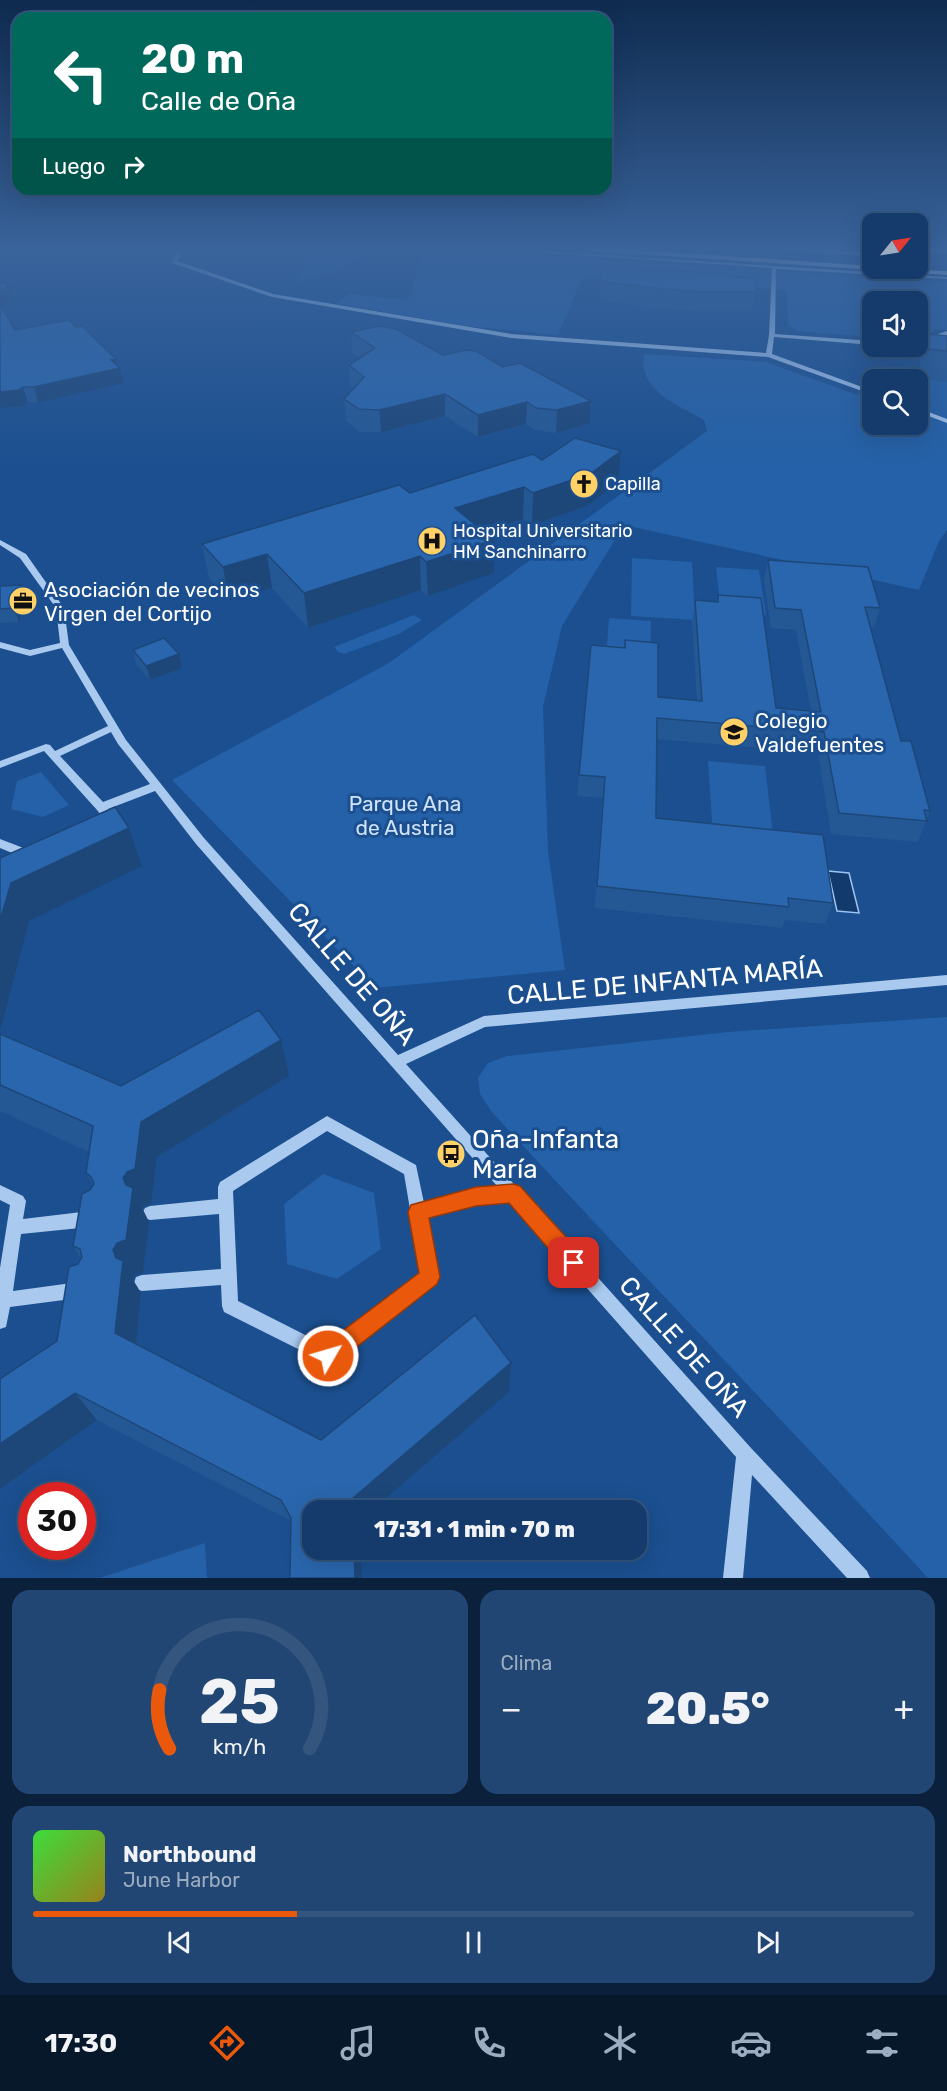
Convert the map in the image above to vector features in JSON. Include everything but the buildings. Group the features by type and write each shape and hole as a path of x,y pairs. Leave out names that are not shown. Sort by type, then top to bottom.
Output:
{"street":[{"path":"425,322 511,336 769,355 862,389"},
{"path":"769,355 772,322"},
{"path":"931,348 928,343 931,338 947,333"},
{"path":"772,335 862,342"},
{"path":"928,348 947,357"},
{"path":"928,414 947,421"},
{"name":"CALLE DE OÑA","path":"0,542 23,556 60,608 66,645 114,727 134,759 200,841 345,1001 396,1062 745,1454 860,1578"},
{"path":"0,645 30,653 66,645"},
{"path":"54,755 114,727"},
{"path":"0,765 46,747 108,816 87,825"},
{"path":"102,807 156,786"},
{"path":"0,843 26,854 36,849"},
{"name":"CALLE DE INFANTA MARÍA","path":"396,1062 484,1022 947,980"},
{"path":"327,1123 411,1170 418,1212 430,1277 328,1356 230,1306 225,1186 327,1123"},
{"path":"0,1192 18,1201 5,1300 0,1321"},
{"path":"418,1212 476,1197 513,1193"},
{"path":"150,1213 226,1206"},
{"path":"15,1227 103,1217"},
{"path":"142,1283 228,1276"},
{"path":"5,1300 92,1288"},
{"path":"733,1578 745,1454"}],"green space":[{"path":"441,322 564,322 558,335 466,326"},
{"path":"788,322 862,322 862,336 796,331 788,325"},
{"path":"928,322 947,322 947,329 928,333"},
{"name":"Parque Ana de Austria","path":"644,354 766,362 857,395 862,393 862,435 928,435 928,377 947,382 947,530 939,541 919,590 624,525 562,626 543,707 548,851 565,970 375,988 172,780 389,663 707,431 704,420 672,402 653,387 644,367"},
{"path":"632,558 692,562 695,620 631,616"},
{"path":"716,567 759,570 766,615 721,612"},
{"path":"414,615 422,620 399,634 344,654 338,652 334,647"},
{"path":"609,618 651,621 650,663 606,659"},
{"path":"708,761 765,766 774,842 713,836"},
{"path":"41,772 69,805 43,817 11,809 17,781"},
{"path":"947,1017 947,1578 928,1578 491,1111 480,1094 478,1078 488,1063 507,1056 728,1032"},
{"path":"323,1174 374,1193 381,1249 337,1279 287,1264 284,1204"},
{"path":"205,1543 207,1578 100,1578"}],"shaded area":[{"path":"828,871 849,873 859,913 837,911"}],"place":[{"name":"Capilla","path":"584,484"},
{"name":"Hospital Universitario HM Sanchinarro","path":"432,541"},
{"name":"Asociación de vecinos Virgen del Cortijo","path":"23,601"},
{"name":"Colegio Valdefuentes","path":"734,732"},
{"name":"Oña-Infanta María","path":"451,1154"}],"route":[{"path":"328,1356 430,1277 418,1212 476,1197 513,1193 574,1263"}]}
